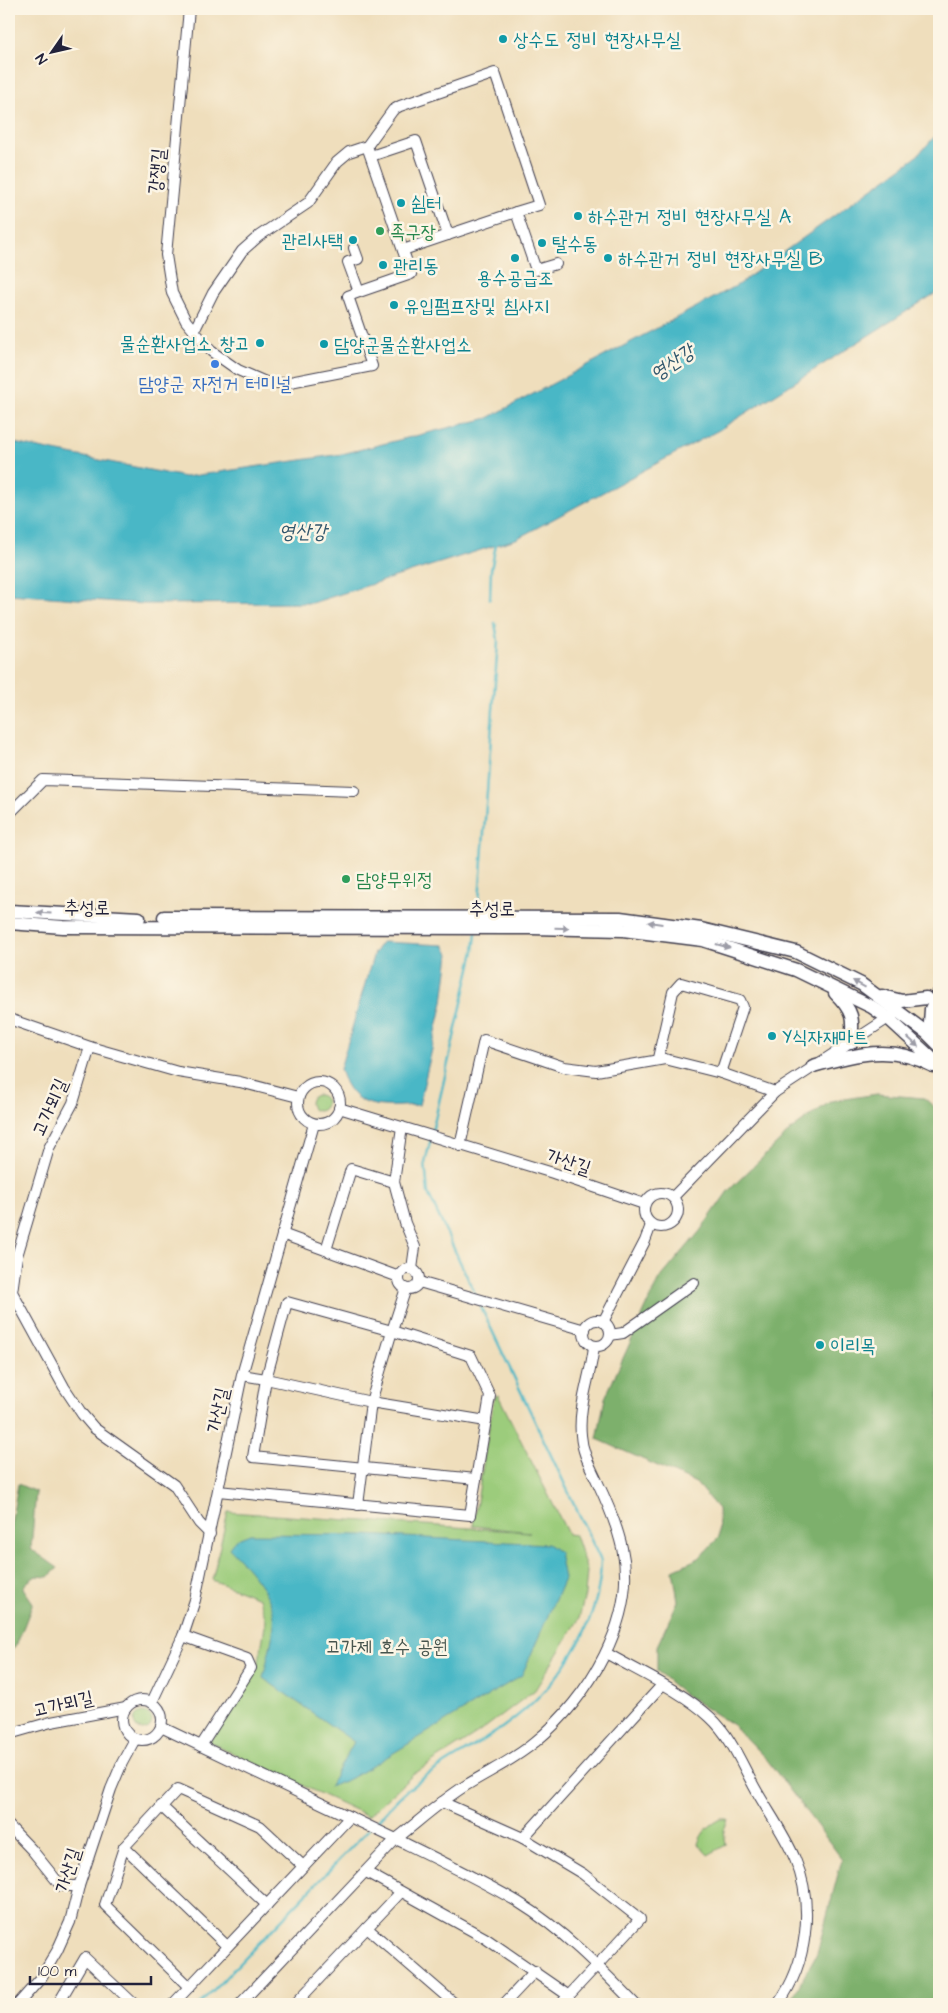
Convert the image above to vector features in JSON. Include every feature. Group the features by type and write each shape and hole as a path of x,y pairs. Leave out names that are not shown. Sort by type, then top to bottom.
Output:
{"main road":[{"name":"추성로","path":"9,911 131,918 460,922 620,918 701,929 796,952 862,984 875,994 939,1065"},
{"name":"추성로","path":"9,923 63,927 460,922"},
{"name":"추성로","path":"497,922 623,930 703,940 796,970 872,1007 893,1015 939,1045"},
{"path":"828,986 847,1004 852,1017 851,1043"},
{"path":"939,992 931,1009 930,1023 939,1034"},
{"path":"875,994 902,1001 926,998"},
{"path":"813,1066 858,1053 882,1053 919,1058 939,1069"}],"street":[{"name":"강쟁길","path":"189,9 166,255 172,293 194,331 220,358 268,384 285,383 372,366 348,296 359,292"},
{"path":"369,151 394,110 400,106 496,73 539,204 403,250"},
{"path":"194,331 213,293 242,251 259,236 308,203 337,162 349,152 369,151 416,141 448,235"},
{"path":"354,248 358,258 348,262 359,292 411,274 369,151"},
{"path":"516,212 536,270 556,264"},
{"path":"9,814 43,780 354,791"},
{"path":"658,1058 673,992 681,983 740,1000 743,1007 721,1073"},
{"path":"673,1197 775,1092 910,1003 939,992"},
{"path":"9,1020 90,1047 178,1072 240,1082 298,1097"},
{"path":"460,1146 484,1040 564,1067 596,1070 624,1067 658,1058 721,1073 775,1092"},
{"name":"고가뫼길","path":"90,1047 73,1103 49,1148 13,1256 12,1292 64,1387 82,1414 94,1428 174,1485 199,1523 210,1534"},
{"path":"324,1083 335,1090 340,1102 339,1108 333,1119 327,1123 314,1124 302,1117 299,1111 298,1097 306,1087 312,1084 324,1083"},
{"name":"가산길","path":"339,1108 553,1173 644,1204"},
{"name":"가산길","path":"152,1702 183,1636 195,1600 242,1375 314,1124"},
{"path":"402,1127 394,1182 405,1223 415,1247 412,1269"},
{"path":"326,1250 350,1169 394,1182"},
{"path":"662,1192 673,1197 678,1207 673,1223 662,1227 652,1225 644,1216 644,1204 647,1199 656,1193 662,1192"},
{"path":"603,1322 652,1225"},
{"path":"282,1234 399,1277"},
{"path":"405,1269 412,1269 417,1273 419,1282 414,1288 406,1288 400,1284 399,1277 405,1269"},
{"path":"419,1282 585,1330"},
{"path":"610,1335 623,1333 694,1283"},
{"path":"358,1505 371,1402 406,1288"},
{"path":"218,1491 470,1515 490,1396 472,1356 392,1331 287,1302 266,1379 253,1457 476,1479"},
{"path":"592,1322 603,1322 609,1327 610,1335 607,1343 594,1346 585,1338 585,1330 592,1322"},
{"path":"240,2004 366,1872 392,1837 442,1802 517,1756 553,1726 583,1690 606,1653 617,1628 624,1594 626,1564 610,1512 585,1457 581,1437 580,1417 594,1346"},
{"path":"242,1375 371,1402 486,1421"},
{"path":"183,1636 247,1659 251,1668 201,1746"},
{"path":"606,1653 662,1685 709,1716 726,1734 796,1860 805,1892 806,1935 786,1994 778,2004"},
{"path":"523,1838 662,1685"},
{"path":"135,1701 152,1702 162,1716 161,1727 154,1737 148,1739 135,1738 130,1735 123,1725 122,1719 126,1708 135,1701"},
{"name":"고가뫼길","path":"9,1736 51,1722 126,1708"},
{"path":"161,1727 392,1837 519,1903 561,1934 598,1966 635,2004"},
{"name":"가산길","path":"18,2004 41,1978 57,1951 70,1922 79,1886 112,1789 122,1763 135,1738"},
{"path":"189,1987 104,1906 124,1846 161,1806 178,1789 260,1826 303,1866"},
{"path":"442,1802 523,1838 583,1874 640,1919 561,2004"},
{"path":"161,1806 267,1905"},
{"path":"173,2004 303,1866 353,1819"},
{"path":"9,1826 32,1850 61,1886 79,1886"},
{"path":"124,1846 227,1946"},
{"path":"366,1872 400,1893 485,1938 535,1971 568,1996"},
{"path":"301,2002 400,1893"},
{"path":"368,1928 455,2004"},
{"path":"58,2004 86,1958 134,2004"},
{"path":"504,2004 535,1971"}],"green space":[{"path":"877,1094 924,1098 939,1111 939,2004 789,2004 817,1953 842,1859 768,1761 733,1725 682,1693 657,1671 657,1646 678,1601 673,1570 699,1558 719,1537 718,1509 696,1483 597,1439 605,1398 658,1281 700,1231 728,1191 791,1130 831,1101"},
{"path":"318,1095 324,1097 326,1103 324,1109 318,1111 312,1109 310,1103 312,1097"},
{"name":"고가제 호수 공원","path":"498,1395 568,1534 575,1535 587,1571 585,1595 579,1619 535,1690 478,1733 414,1774 368,1816 209,1742 258,1667 266,1620 259,1598 212,1580 228,1512 530,1532 473,1526 494,1397"},
{"path":"18,1484 36,1492 31,1549 58,1568 48,1577 36,1576 26,1583 23,1588 33,1603 17,1644 9,1654 9,1536"},
{"path":"143,1712 149,1715 152,1721 149,1727 143,1730 137,1727 134,1721 137,1715"},
{"path":"721,1819 728,1819 724,1830 726,1845 708,1855 698,1844 707,1829"}],"water":[{"name":"영산강","path":"939,132 939,291 719,430 516,539 312,603 145,604 9,594 9,442 185,477 342,454 488,418 736,286 915,158"},
{"path":"382,942 444,945 449,954 443,1002 419,1105 381,1106 361,1100 352,1093 345,1083 340,1069 374,953"},
{"name":"고가제 호수 공원","path":"250,1534 364,1535 548,1544 559,1552 564,1579 522,1675 377,1763 349,1779 329,1787 354,1742 263,1678 272,1637 274,1616 262,1588 250,1571 229,1548 235,1540"}],"waterway":[{"path":"490,599 491,570 496,544"},
{"path":"478,915 498,641 495,623"},
{"path":"432,1132 474,951 476,933"},
{"path":"431,1138 425,1163 428,1193 476,1296"},
{"path":"373,1825 398,1798 414,1785 503,1727 541,1694 572,1655 584,1633 593,1610 599,1586 601,1561 479,1303"},
{"path":"200,2004 369,1829"}],"place":[{"name":"상수도 정비 현장사무실","path":"503,39"},
{"name":"쉼터","path":"401,203"},
{"name":"하수관거 정비 현장사무실 A","path":"578,216"},
{"name":"족구장","path":"380,231"},
{"name":"관리사택","path":"353,240"},
{"name":"탈수동","path":"542,243"},
{"name":"용수공급조","path":"515,258"},
{"name":"하수관거 정비 현장사무실 B","path":"608,258"},
{"name":"관리동","path":"383,265"},
{"name":"유입펌프장및 침사지","path":"394,305"},
{"name":"물순환사업소 창고","path":"260,343"},
{"name":"담양군물순환사업소","path":"324,344"},
{"name":"담양군 자전거 터미널","path":"215,364"},
{"name":"담양무위정","path":"346,879"},
{"name":"Y식자재마트","path":"772,1036"},
{"name":"이리목","path":"820,1345"}]}
